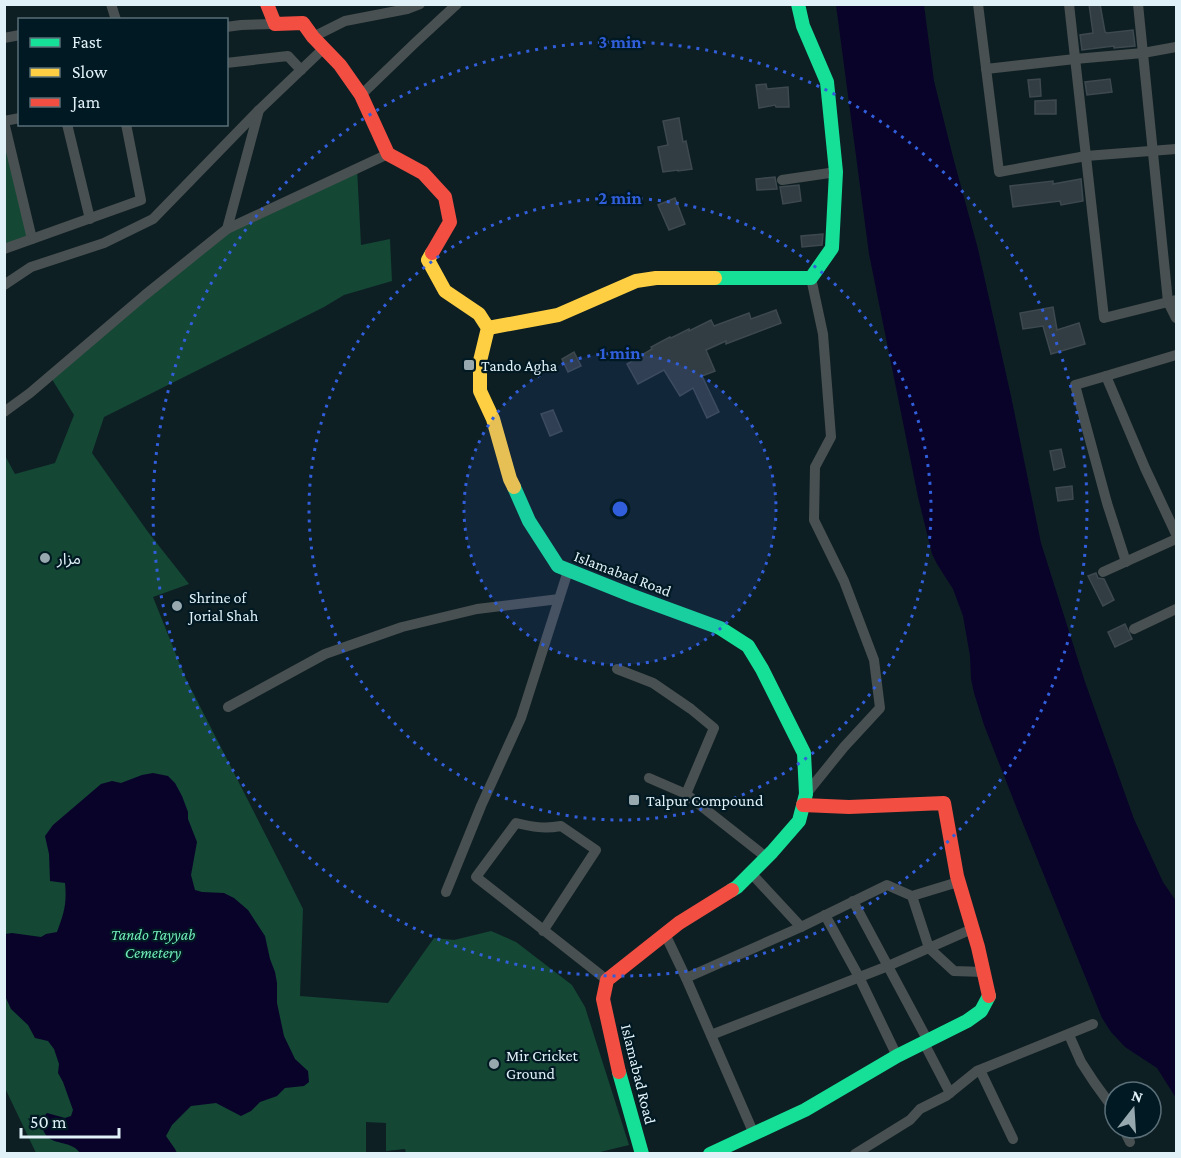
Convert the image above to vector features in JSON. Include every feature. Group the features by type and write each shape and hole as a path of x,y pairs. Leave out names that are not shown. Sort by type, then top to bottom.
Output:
{"street":[{"path":"267,4 275,24"},
{"path":"313,37 345,21 407,9 420,4"},
{"path":"362,95 457,4"},
{"path":"543,931 596,850 561,826 531,827 516,823 476,877 543,931 607,980 679,923 737,887 799,821 804,800 844,747 880,708 874,660 844,581 814,519 815,467 831,437 823,334 811,278 832,248 836,172 827,82 803,26 798,4"},
{"path":"978,4 999,172 1086,156 1176,149"},
{"path":"1069,4 1104,318 1172,301"},
{"path":"1138,4 1153,151 1176,318"},
{"path":"228,27 303,23 340,65 362,95 387,154 423,173 445,197 450,222 428,260 444,291 479,314 488,328 558,315 636,281 656,278 811,278"},
{"path":"986,69 1143,53 1176,47"},
{"path":"4,285 31,267 104,243 153,219 259,110 324,48"},
{"path":"228,63 288,56 301,70"},
{"path":"227,230 259,110"},
{"path":"4,122 32,239"},
{"path":"68,126 90,219"},
{"path":"4,249 141,200 126,126"},
{"path":"4,412 227,230 387,154"},
{"path":"782,180 836,172"},
{"name":"Islamabad Road","path":"488,328 480,361 480,391 493,419 510,479 529,520 558,566 720,628 748,646 804,753 804,800"},
{"path":"1126,562 1107,503 1075,385 1176,355"},
{"path":"1106,376 1176,534"},
{"path":"1103,572 1176,538"},
{"path":"446,892 481,806 521,718 568,571"},
{"path":"228,707 325,654 402,627 477,609 559,599"},
{"path":"1134,629 1176,609"},
{"path":"617,669 653,683 714,728 686,794"},
{"path":"649,778 686,794 766,857"},
{"path":"710,1154 805,1110 897,1056 967,1021 981,1011 989,996 958,882 944,803 849,807 804,800"},
{"path":"751,873 801,927"},
{"path":"686,978 801,927 887,885 912,896 958,882"},
{"path":"912,896 929,948 954,971 984,972"},
{"path":"853,901 888,966 950,1093"},
{"path":"825,915 859,977 897,1056"},
{"path":"711,1035 888,966 972,929"},
{"path":"665,934 754,1134"},
{"name":"Islamabad Road","path":"607,980 603,999 620,1075 642,1154"},
{"path":"855,1154 910,1120 920,1109 950,1093 980,1070 1093,1024"},
{"path":"1069,1035 1087,1072 1103,1094"},
{"path":"980,1070 1013,1139"}],"green space":[{"path":"4,122 32,239 4,249"},
{"name":"Tando Tayyab Cemetery","path":"357,168 361,245 390,239 392,281 344,295 104,417 92,453 148,532 189,584 153,597 185,677 303,909 300,996 388,1003 434,938 454,940 491,931 516,942 572,985 585,1007 629,1145 592,1154 406,1153 405,1149 386,1151 386,1123 366,1122 366,1153 36,1153 4,1086 4,454 15,474 55,463 74,415 50,376 227,229"}],"shaded area":[{"path":"836,5 924,5 934,81 978,249 1041,543 1085,682 1134,819 1163,882 1176,901 1176,1098 1157,1068 1125,1047 1102,1018 1019,814 974,693 963,616 953,589 932,554 918,497 869,254"},
{"path":"153,773 168,776 175,783 188,812 188,819 197,842 191,875 195,890 224,893 234,898 248,910 265,936 275,972 277,1003 284,1036 295,1059 308,1071 309,1082 304,1086 285,1088 277,1096 260,1102 251,1111 241,1116 216,1103 191,1106 172,1125 166,1136 177,1153 80,1153 69,1145 51,1139 43,1128 42,1118 47,1113 65,1118 71,1116 73,1110 58,1073 59,1064 54,1049 48,1041 35,1038 28,1025 11,1009 5,996 5,934 41,937 57,932 64,908 66,890 65,883 50,881 49,854 45,836 53,825 101,784 112,781 121,783"}],"building":[{"path":"1089,4 1100,4 1105,32 1133,30 1135,46 1082,50 1080,35 1093,33"},
{"path":"1040,79 1041,96 1030,97 1028,80"},
{"path":"1110,79 1112,92 1087,95 1085,82"},
{"path":"766,84 767,89 788,87 789,107 776,107 775,105 759,108 756,85"},
{"path":"1056,100 1056,114 1035,114 1035,101"},
{"path":"679,118 683,142 686,141 692,169 663,172 658,147 668,145 663,121"},
{"path":"775,177 777,189 757,190 756,179"},
{"path":"1081,179 1083,201 1061,205 1060,201 1013,207 1010,186 1053,181 1053,184"},
{"path":"799,185 801,201 783,204 780,187"},
{"path":"675,198 685,224 669,230 658,205"},
{"path":"823,234 822,245 802,247 801,236"},
{"path":"1053,307 1057,330 1079,323 1085,344 1051,354 1043,326 1023,329 1020,313"},
{"path":"776,310 781,323 706,350 715,371 702,376 719,412 707,418 693,388 680,396 664,370 638,384 627,364 670,337 711,320 714,326 749,313 751,319"},
{"path":"574,352 581,366 568,372 562,359"},
{"path":"553,410 562,431 550,436 541,414"},
{"path":"1061,449 1065,467 1054,470 1050,451"},
{"path":"1072,486 1073,499 1058,501 1056,488"},
{"path":"1096,573 1098,578 1104,579 1114,600 1103,606 1088,576"},
{"path":"1125,624 1132,639 1115,647 1108,632"}],"traffic: fast":[{"path":"715,278 811,278 832,248 836,172 827,82 803,26 798,4"},
{"path":"514,487 529,521 558,566 720,628 748,646 762,669 804,753 806,794 799,821 772,852 732,890"},
{"path":"710,1154 805,1110 897,1056 967,1021 981,1011 989,996"},
{"path":"619,1072 642,1154"}],"traffic: slow":[{"path":"432,253 428,260 445,291 479,314 488,328 480,361 480,391 493,419 514,487"},
{"path":"488,328 558,315 636,281 656,278 715,278"}],"traffic: jam":[{"path":"267,4 275,24 303,23 340,65 361,95 388,154 423,173 445,197 450,222 432,253"},
{"path":"803,805 849,807 944,803 957,876 978,947 989,996"},
{"path":"619,1072 603,999 607,980 679,923 732,890"}],"place":[{"name":"Tando Agha","path":"469,365"},
{"name":"مزار","path":"45,558"},
{"name":"Shrine of Jorial Shah","path":"177,606"},
{"name":"Talpur Compound","path":"634,800"},
{"name":"Mir Cricket Ground","path":"494,1064"}]}
